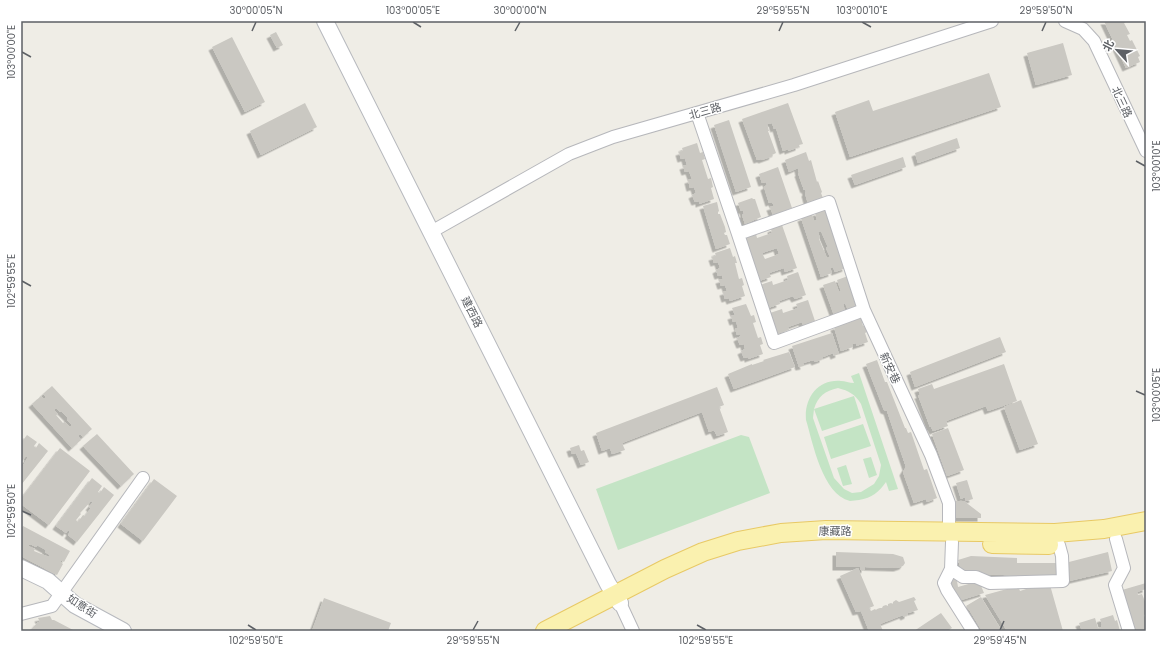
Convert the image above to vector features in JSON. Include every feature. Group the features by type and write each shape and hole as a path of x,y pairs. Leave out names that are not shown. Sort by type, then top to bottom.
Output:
{"main road":[{"name":"康藏路","path":"545,631 617,599 707,562 780,545 829,540 1055,534 1104,529 1146,521"},
{"name":"康藏路","path":"950,537 1020,546 1059,545 1116,539 1146,532"},
{"name":"康藏路","path":"566,631 617,599"}],"street":[{"name":"建西路","path":"325,21 617,599"},
{"name":"北三路","path":"432,232 569,154 613,137 794,85 992,21"},
{"name":"北三路","path":"1065,21 1083,29 1094,41 1146,151"},
{"path":"697,113 774,343 864,310"},
{"name":"新安巷","path":"738,234 830,202 864,310 931,455 948,503 951,568 944,583 973,631"},
{"path":"21,614 52,606 143,478"},
{"path":"1116,539 1124,568 1115,585 1128,631"},
{"path":"951,568 963,577 976,578 990,583 1063,580 1062,556 1059,545"},
{"name":"如意街","path":"21,568 48,581 75,605 123,631"},
{"path":"617,599 633,631"}],"green space":[{"path":"859,373 898,489 889,491 886,482 878,492 871,496 864,499 850,501 840,496 832,489 820,466 806,420 806,412 810,397 819,387 833,381 854,383 851,376","holes":["838,388 851,393 859,401 881,465 879,476 874,484 861,492 852,493 844,489 834,478 813,418 814,409 820,397 829,391"]},
{"path":"854,396 861,418 822,431 814,409"},
{"path":"863,424 871,446 831,459 824,437"},
{"path":"741,435 749,437 770,493 618,550 596,489"},
{"path":"871,457 877,475 869,478 863,459"},
{"path":"846,465 852,484 843,486 837,468"}],"building":[{"path":"1104,21 1128,21 1124,23 1130,34 1127,35 1130,41 1132,40 1140,56 1138,57 1140,62 1126,68"},
{"path":"276,32 283,45 277,48 270,35"},
{"path":"232,37 265,102 245,112 212,47"},
{"path":"1063,43 1072,75 1036,85 1027,53"},
{"path":"989,73 1001,107 850,157 835,112 869,100 873,111"},
{"path":"305,103 317,127 261,155 250,131"},
{"path":"788,103 803,144 788,151 788,149 783,151 776,128 774,129 772,123 767,124 776,153 772,155 773,156 762,160 757,160 742,119"},
{"path":"729,120 751,187 736,192 714,125"},
{"path":"957,138 960,148 918,163 915,153"},
{"path":"697,143 700,153 703,152 705,159 702,160 708,179 711,178 713,187 711,188 714,199 699,204 699,201 695,202 692,195 696,193 694,187 690,188 688,180 692,179 689,171 685,172 683,166 687,165 685,158 681,159 679,152 683,151 682,148"},
{"path":"806,152 809,161 811,160 823,198 808,204 806,192 798,173 798,168 789,172 785,160"},
{"path":"903,157 906,167 855,185 851,175"},
{"path":"778,167 792,208 773,215 770,207 774,206 772,202 769,203 764,187 767,185 766,182 762,183 759,174"},
{"path":"752,198 755,199 761,217 745,224 742,215 744,214 743,210 741,211 738,203"},
{"path":"717,202 719,211 718,214 720,214 725,227 726,232 724,233 727,235 730,244 716,249 703,206"},
{"path":"826,210 846,268 835,272 833,267 830,268 832,273 821,277 801,218 812,214 814,221 817,220 815,213","holes":["821,231 828,247 826,248 830,257 827,258 819,239 818,232"]},
{"path":"782,225 797,268 785,272 784,268 769,273 771,277 759,281 744,238 756,234 757,238 772,233 771,229","holes":["777,248 779,254 765,259 762,253"]},
{"path":"730,248 733,257 735,256 739,279 742,278 744,285 742,286 745,296 730,301 729,298 725,299 723,292 727,291 725,285 721,286 719,280 723,279 722,275 718,276 716,270 720,268 718,262 714,263 712,257 716,256 715,253"},
{"path":"798,272 806,295 795,299 793,296 779,301 780,304 768,308 760,285 772,281 773,285 788,280 787,276"},
{"path":"848,276 858,306 848,310 845,303 843,304 845,311 834,315 823,285 835,281 839,292 841,291 837,280"},
{"path":"808,300 815,321 803,325 802,322 788,327 789,330 777,334 770,313 782,309 783,313 798,308 796,304"},
{"path":"746,304 751,316 754,315 756,322 753,323 758,338 761,337 763,344 760,345 763,354 748,359 748,357 744,358 741,351 745,349 744,344 740,345 737,338 741,336 740,334 737,335 735,329 738,328 736,321 733,322 731,316 735,315 732,308"},
{"path":"861,318 863,326 865,325 867,332 865,333 868,342 856,346 856,343 852,344 853,347 841,351 834,327"},
{"path":"832,333 839,354 834,356 833,353 815,362 814,360 803,363 804,366 799,367 792,346"},
{"path":"1000,337 1006,352 915,387 910,372"},
{"path":"789,352 795,367 734,389 728,374 752,364 764,361 763,360"},
{"path":"877,360 905,428 908,433 911,432 924,470 927,469 937,498 927,502 926,499 914,503 903,472 906,467 887,411 884,410 866,364"},
{"path":"1004,364 1017,401 988,411 986,406 946,421 948,426 933,431 930,427 918,395 920,395 918,389 932,384 934,389"},
{"path":"52,386 92,429 83,437 80,434 78,436 81,440 72,448 32,404 41,396 44,399 46,397 43,394","holes":["56,408 60,412 61,411 68,418 67,420 72,425 70,427 65,422 63,423 56,415 58,414 54,410"]},
{"path":"717,387 724,405 719,407 728,432 717,436 714,430 709,432 702,412 622,443 625,450 612,454 610,448 602,451 596,433"},
{"path":"1021,400 1038,444 1020,450 1004,407"},
{"path":"948,428 964,470 947,476 932,434"},
{"path":"97,434 134,474 121,486 83,446"},
{"path":"27,435 37,442 34,446 36,448 39,443 48,451 21,485 21,469 28,457 26,456 22,461 21,460 21,443"},
{"path":"579,445 581,451 584,450 589,462 581,465 576,453 572,454 570,448"},
{"path":"60,448 90,471 49,525 21,504 21,499"},
{"path":"92,478 102,486 98,492 100,493 104,487 114,495 77,542 68,535 70,532 68,530 66,533 56,526","holes":["91,501 93,502 89,507 91,508 78,522 76,520 81,514 80,513"]},
{"path":"154,479 177,496 143,541 121,524"},
{"path":"967,480 973,499 966,501 965,497 961,499 956,483"},
{"path":"952,501 964,501 981,514 981,518 952,518"},
{"path":"23,526 70,551 64,562 61,560 60,562 63,564 57,575 21,556 21,529","holes":["30,544 36,547 37,545 46,550 45,552 50,555 49,557 34,551 35,549 28,546"]},
{"path":"836,552 893,554 903,557 905,563 903,566 897,568 865,567 863,571 860,569 861,567 836,567"},
{"path":"1108,552 1112,571 1069,581 1065,563"},
{"path":"971,556 1017,558 1017,563 1059,563 1059,578 964,573 964,569 961,569 958,560"},
{"path":"858,568 874,606 869,608 871,611 882,608 886,605 888,606 888,604 891,603 893,604 896,600 899,602 914,597 918,610 908,613 908,615 904,617 903,615 880,624 883,631 869,631 861,611 856,612 840,576"},
{"path":"956,575 958,587 979,581 984,593 958,601 951,587 952,581"},
{"path":"1146,583 1146,589 1137,592 1138,595 1142,594 1146,604 1146,614 1144,615 1146,620 1146,631 1135,631 1122,590"},
{"path":"1038,585 1050,585 1063,631 1007,631 985,595 1018,586 1020,591"},
{"path":"981,597 1002,631 982,631 966,606"},
{"path":"324,598 391,623 388,631 312,631"},
{"path":"941,613 952,628 947,631 914,631"},
{"path":"1113,615 1115,621 1117,620 1120,631 1082,631 1079,623 1095,618 1098,628 1102,625 1100,619"},
{"path":"50,616 52,620 75,631 30,631 38,622 40,622 38,618"}]}
